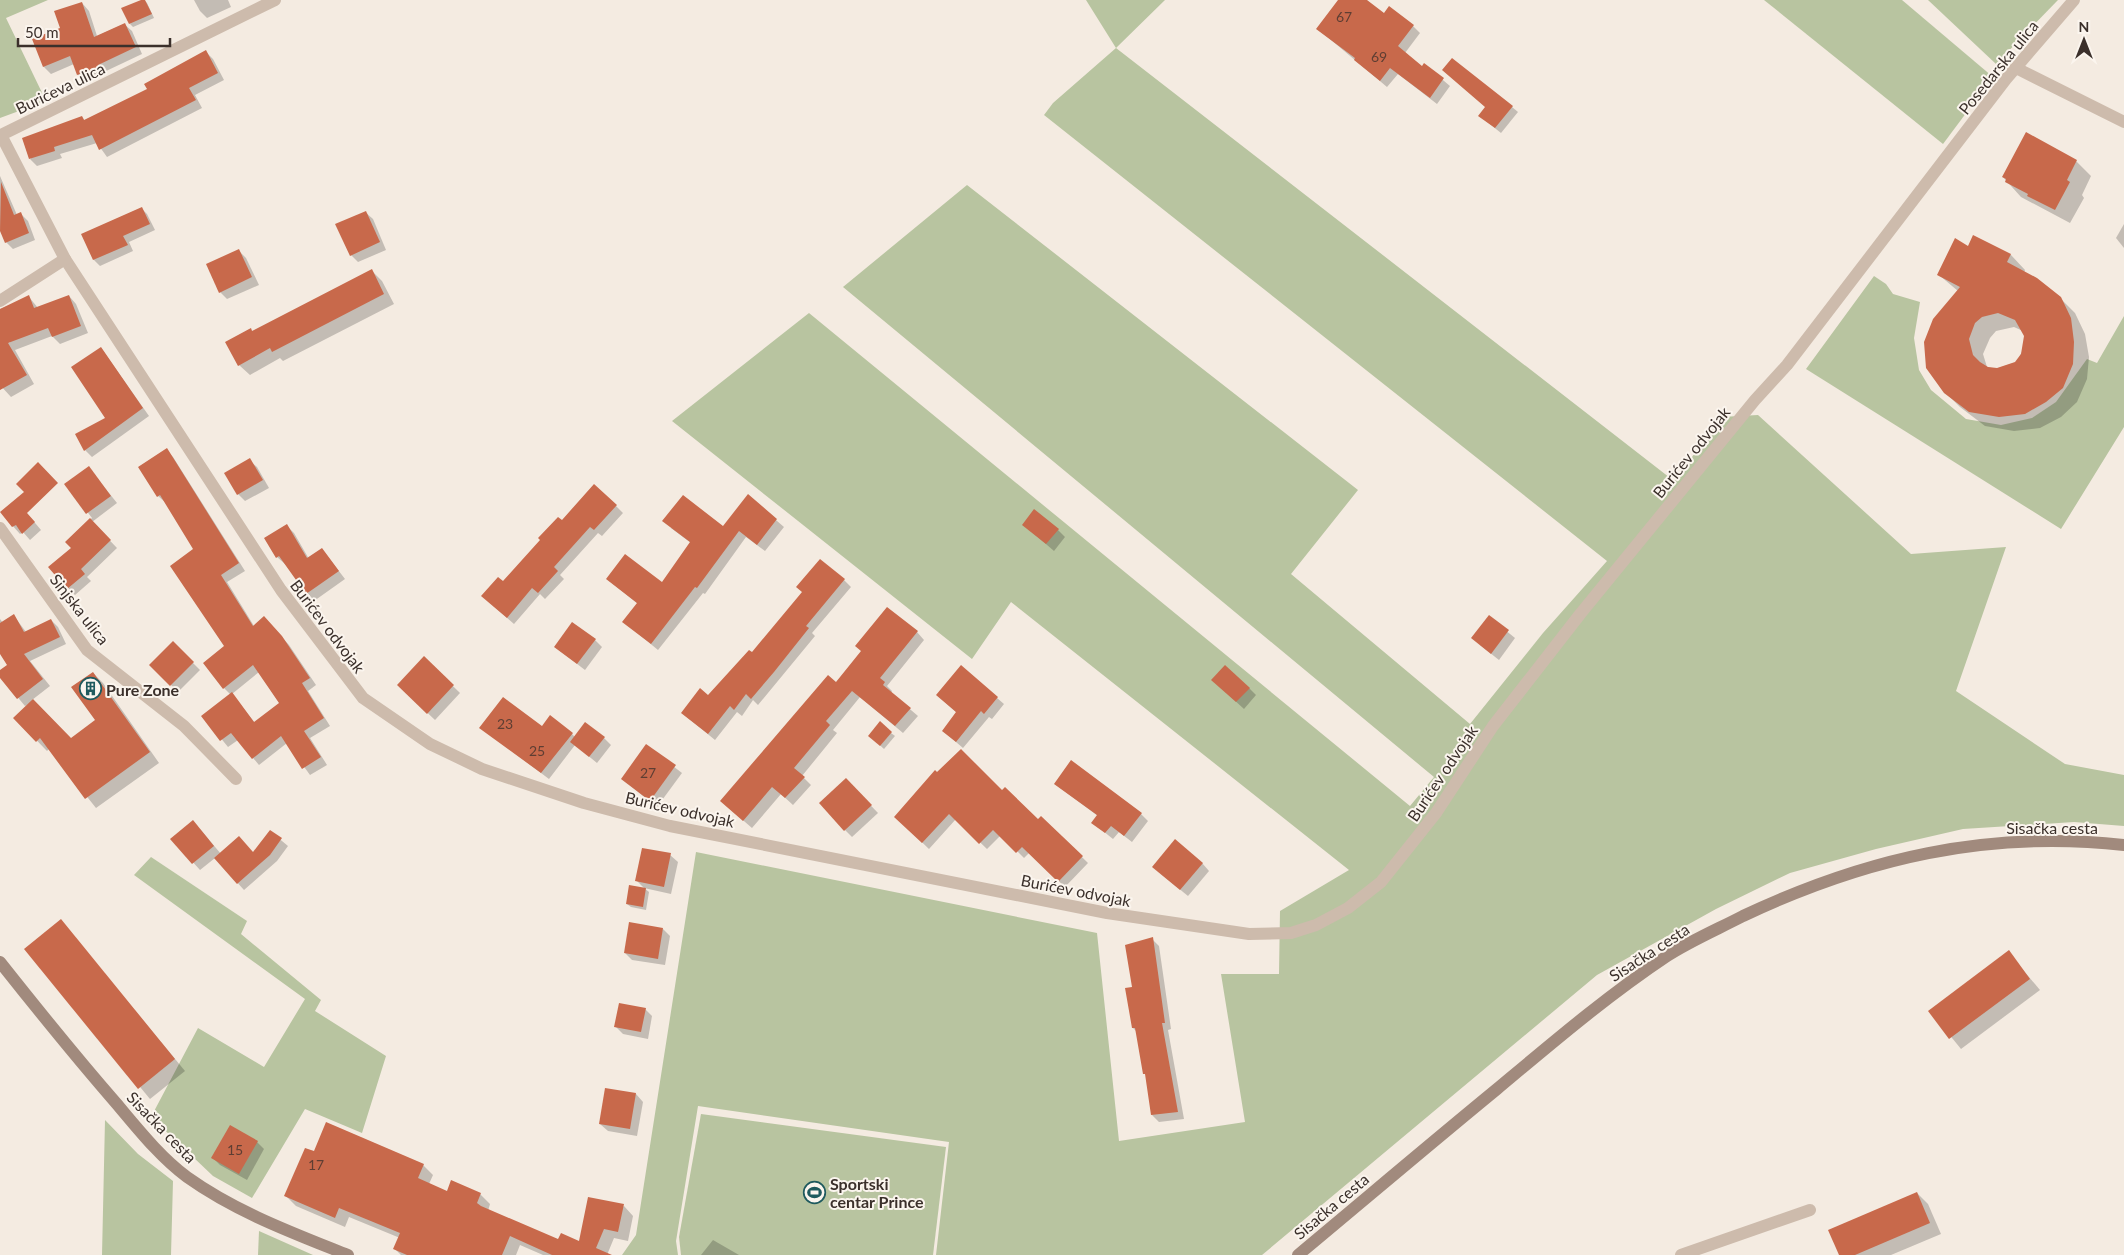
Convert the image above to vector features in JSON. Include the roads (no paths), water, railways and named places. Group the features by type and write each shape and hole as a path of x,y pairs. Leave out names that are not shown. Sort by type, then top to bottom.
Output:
{"main road":[{"name":"Sisačka cesta","path":"1298,1255 1588,1013 1668,955 1731,922 1796,891 1852,871 1920,854 1979,844 2048,841 2124,845"},
{"name":"Sisačka cesta","path":"0,962 79,1061 134,1125 186,1176 219,1198 282,1229 348,1255"}],"street":[{"name":"Burićeva ulica","path":"65,259 0,135 275,0"},
{"name":"Posedarska ulica","path":"1966,132 2016,68 2074,0"},
{"path":"2016,68 2124,122"},
{"name":"Burićev odvojak","path":"65,259 292,606 363,698 430,744 492,772 584,803 670,826 1116,915 1249,934 1291,933 1316,925 1348,908 1381,882 1436,813 1499,718 1755,400 1793,358 1966,132"},
{"path":"0,301 65,259"},
{"name":"Sinjska ulica","path":"0,528 87,650 184,726 236,779"},
{"path":"1682,1255 1810,1210"}],"place":[{"name":"Pure Zone","path":"90,689"},
{"name":"Sportski centar Prince","path":"814,1192"}]}
